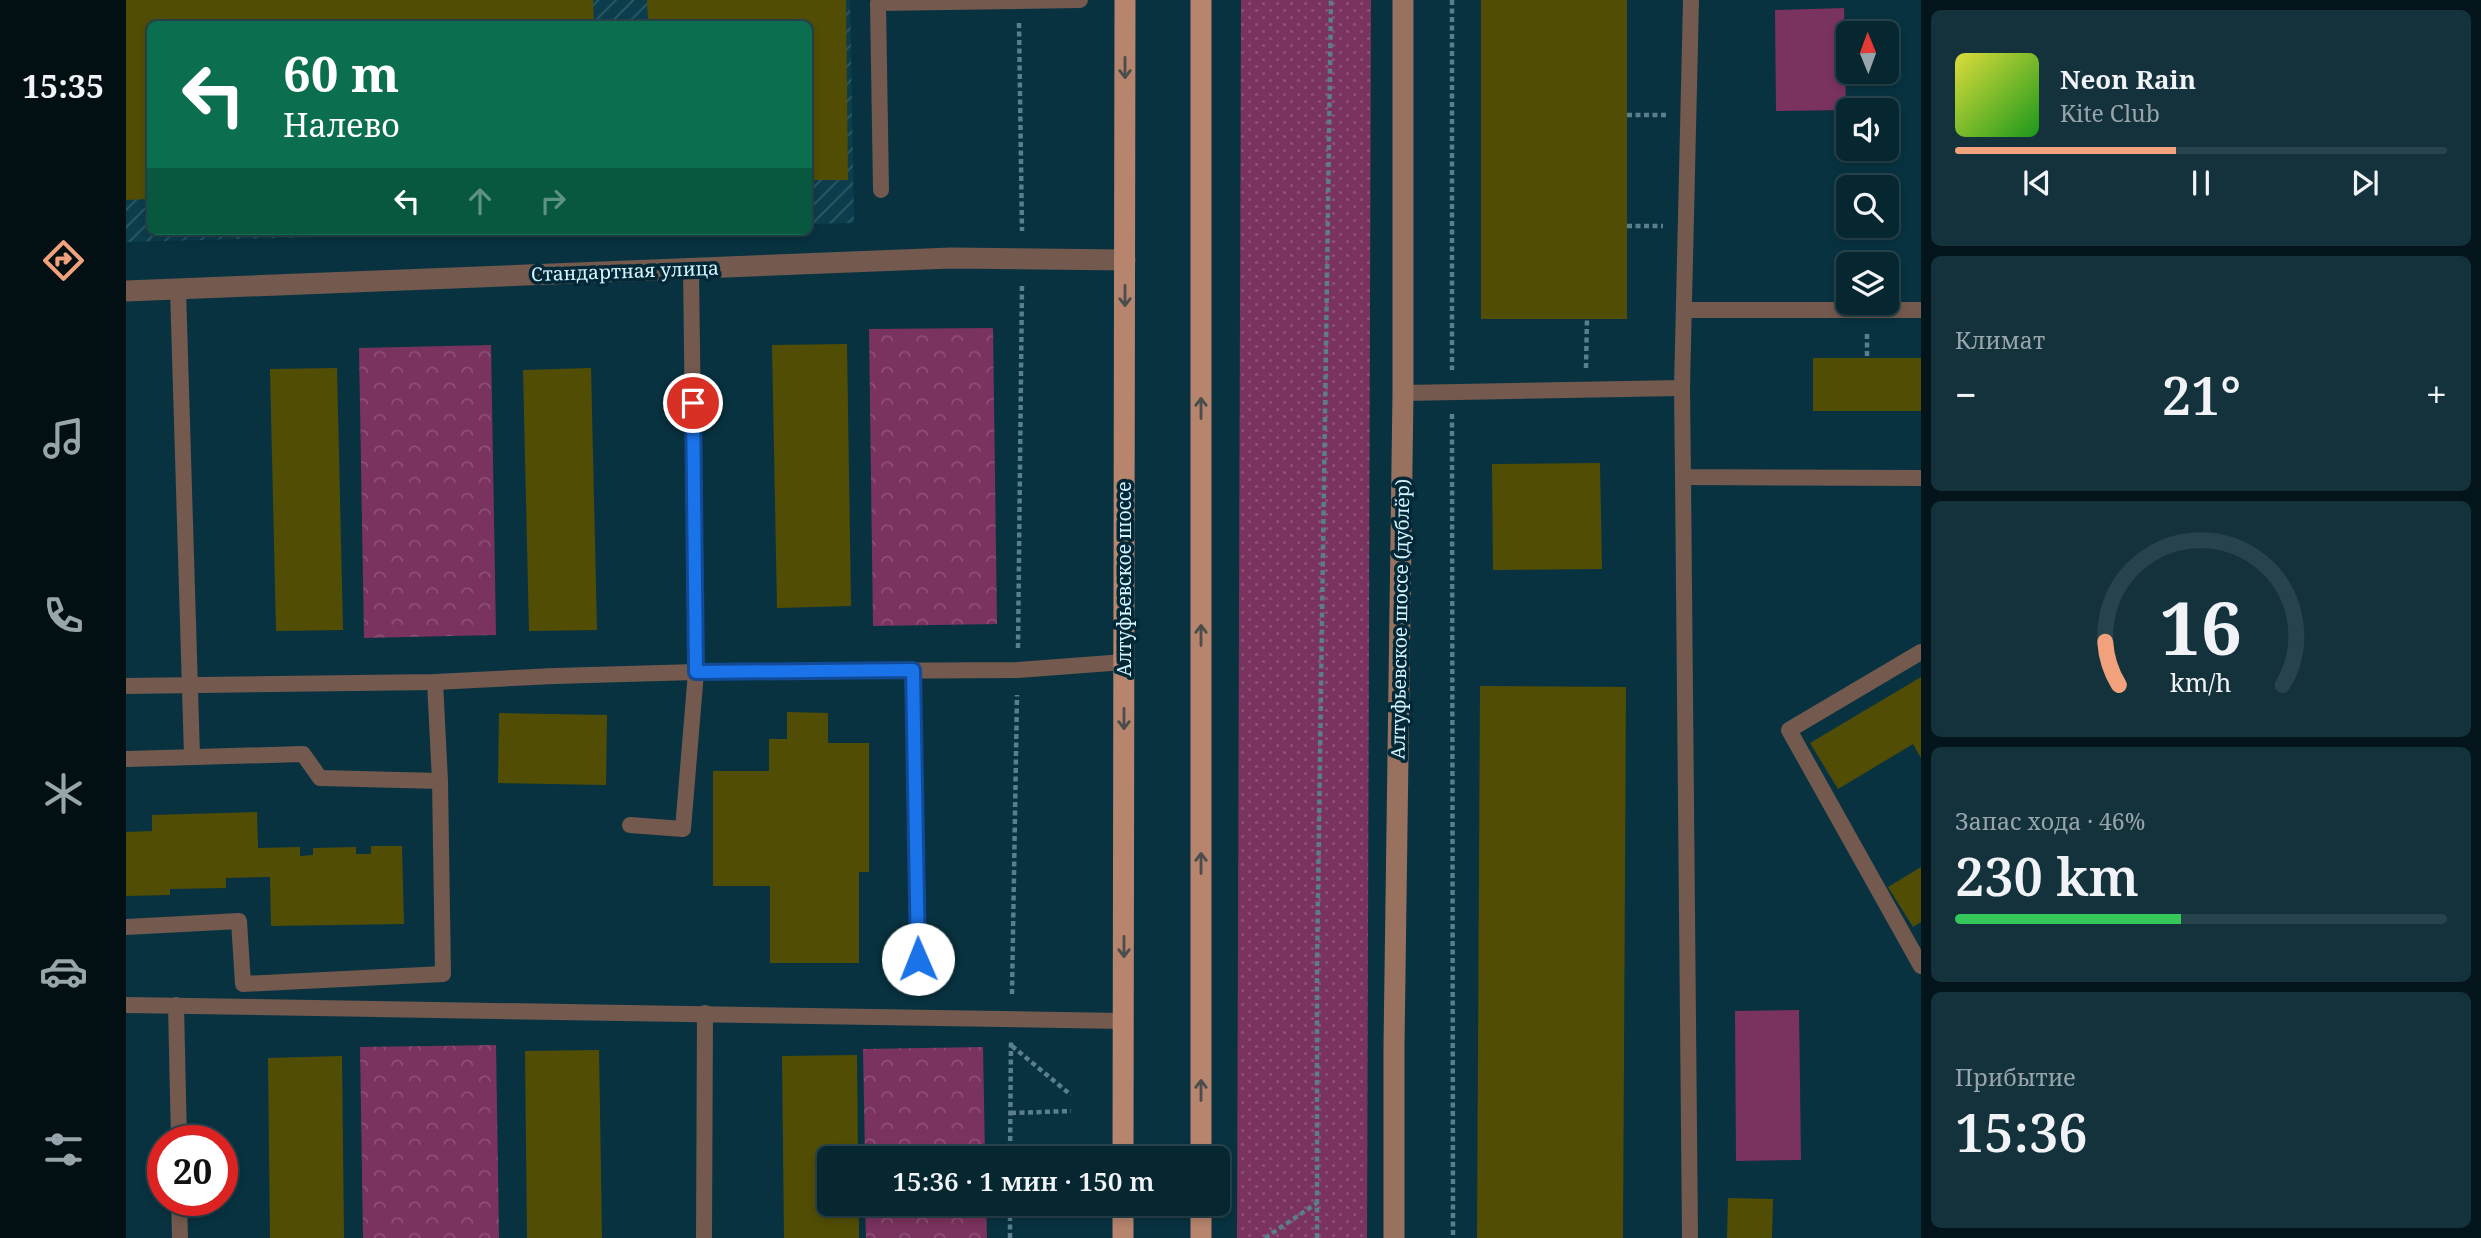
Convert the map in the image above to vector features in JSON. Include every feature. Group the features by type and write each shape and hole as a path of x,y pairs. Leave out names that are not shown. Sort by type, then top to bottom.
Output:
{"main road":[{"name":"Алтуфьевское шоссе","path":"1123,1146 1125,0"},
{"path":"1201,0 1201,1146"},
{"name":"Алтуфьевское шоссе (дублёр)","path":"1394,1238 1403,393 1403,0"},
{"path":"1123,1216 1123,1238"},
{"path":"1200,1238 1201,1216"}],"street":[{"name":"Стандартная улица","path":"126,291 951,258 1125,260"}],"lane":[{"path":"881,190 878,1 1080,0"},
{"path":"1690,1238 1682,388 1691,0"},
{"path":"630,825 683,829 696,672 691,268"},
{"path":"178,289 192,756"},
{"path":"1684,310 1921,310"},
{"path":"1403,393 1682,388"},
{"path":"1683,477 1921,478"},
{"path":"1921,652 1789,730 1921,966"},
{"path":"126,686 435,682 696,672 1017,670 1124,662"},
{"path":"913,670 918,959"},
{"path":"126,927 239,922 243,984 443,974 440,781 435,682"},
{"path":"126,759 303,754 320,778 440,781"},
{"path":"126,1005 1124,1021"},
{"path":"176,1005 178,1125"},
{"path":"704,1238 705,1013"},
{"path":"180,1216 180,1238"}],"path":[{"path":"1317,1238 1317,965 1331,0"},
{"path":"1452,0 1453,1238"},
{"path":"1010,1146 1022,259 1019,1"},
{"path":"1627,116 1688,116"},
{"path":"1627,226 1684,226"},
{"path":"1586,390 1587,319"},
{"path":"1011,1046 1070,1095"},
{"path":"1011,1112 1071,1111"},
{"path":"1265,1238 1317,1203"},
{"path":"1010,1216 1010,1238"}],"shaded area":[{"path":"126,0 850,0 854,223 812,224 812,21 147,21 147,235 395,235 126,242"}],"green space":[{"path":"1241,0 1371,0 1367,1238 1237,1238"},
{"path":"1844,8 1844,21 1836,21 1836,84 1845,84 1846,98 1836,98 1836,110 1776,111 1775,10"},
{"path":"993,328 997,624 873,626 869,329"},
{"path":"491,345 496,635 364,638 359,348"},
{"path":"1799,1010 1801,1160 1736,1161 1735,1011"},
{"path":"496,1045 499,1238 363,1238 360,1047"},
{"path":"983,1047 985,1146 865,1146 863,1049"},
{"path":"865,1216 986,1216 987,1238 866,1238"}],"building":[{"path":"126,0 593,0 594,21 147,21 147,199 126,200"},
{"path":"647,0 846,0 848,180 812,180 812,21 648,21"},
{"path":"1481,0 1627,0 1627,319 1481,319"},
{"path":"847,344 851,606 777,608 772,345"},
{"path":"1813,358 1921,358 1921,411 1813,411"},
{"path":"337,368 343,630 276,631 270,369"},
{"path":"591,368 597,630 529,631 523,370"},
{"path":"1600,463 1602,569 1493,570 1492,464"},
{"path":"1921,677 1921,758 1913,744 1838,789 1810,743"},
{"path":"1480,686 1626,687 1623,1238 1477,1238"},
{"path":"787,712 828,713 828,743 869,743 869,872 859,872 859,963 770,963 770,886 713,886 713,771 769,771 769,739 787,739"},
{"path":"499,713 607,715 606,785 498,783"},
{"path":"257,812 258,848 300,847 300,856 313,855 313,848 356,847 356,854 371,854 371,846 402,846 404,924 271,926 270,877 226,878 226,888 170,889 170,895 126,896 126,832 152,831 152,815"},
{"path":"1921,867 1921,922 1913,927 1888,887"},
{"path":"599,1050 602,1238 527,1238 525,1051"},
{"path":"857,1055 858,1146 817,1146 817,1216 859,1216 859,1238 784,1238 782,1056"},
{"path":"342,1056 344,1238 270,1238 268,1058"},
{"path":"1728,1198 1773,1199 1772,1238 1727,1238"}],"route":[{"path":"693,403 696,672 913,670 918,959"}]}
